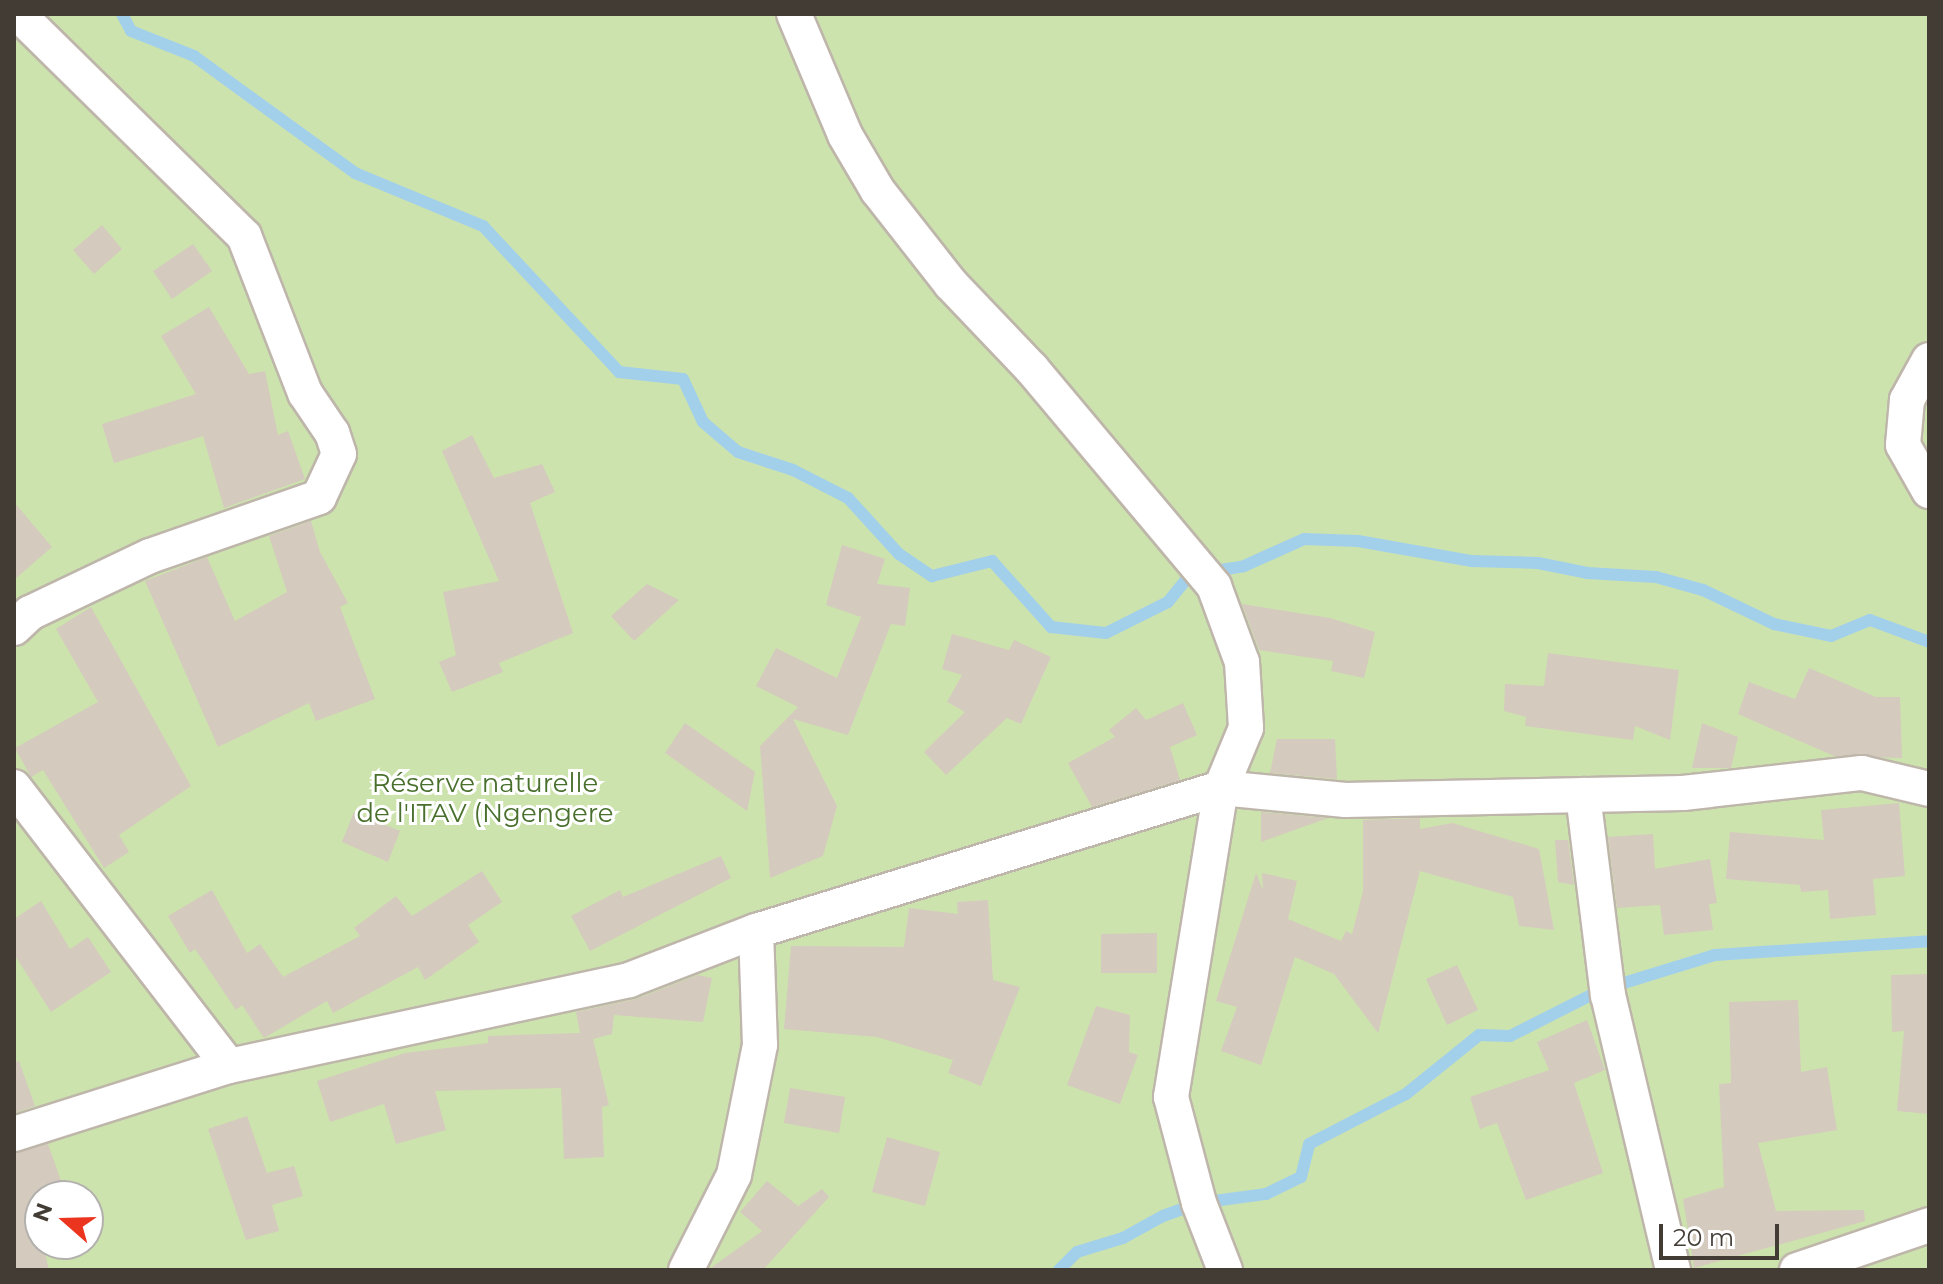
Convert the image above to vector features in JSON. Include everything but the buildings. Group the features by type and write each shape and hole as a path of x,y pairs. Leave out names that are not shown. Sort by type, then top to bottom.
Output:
{"street":[{"path":"14,628 30,613 150,556 319,497 339,454 332,433 305,393 244,236 18,14"},
{"path":"794,14 845,135 878,191 951,284 1032,369 1214,586 1242,662 1246,728 1221,788 1171,1097 1199,1203 1225,1270"},
{"path":"1929,360 1907,400 1903,445 1929,491"},
{"path":"14,1134 229,1066 629,980 756,931 1221,788 1345,800 1683,793 1862,773 1929,789"},
{"path":"14,787 229,1066"},
{"path":"1583,795 1607,961 1608,995 1673,1270"},
{"path":"686,1270 734,1175 740,1146 760,1045 756,931"},
{"path":"1797,1270 1929,1225"}],"green space":[{"name":"Réserve naturelle de l'ITAV (Ngengere","path":"14,14 1929,14 1929,1270 14,1270"}],"waterway":[{"path":"122,14 131,31 194,56 355,173 483,226 619,372 683,379 703,422 738,452 793,470 848,498 899,554 932,576 992,561 1051,627 1106,633 1168,602 1197,566 1208,572 1244,566 1304,539 1358,541 1472,561 1538,563 1587,573 1656,577 1703,590 1774,624 1831,636 1870,620 1929,642"},
{"path":"1059,1270 1077,1252 1123,1238 1163,1216 1199,1203 1266,1194 1301,1177 1309,1144 1406,1094 1479,1035 1510,1036 1601,990 1715,955 1929,941"}]}
